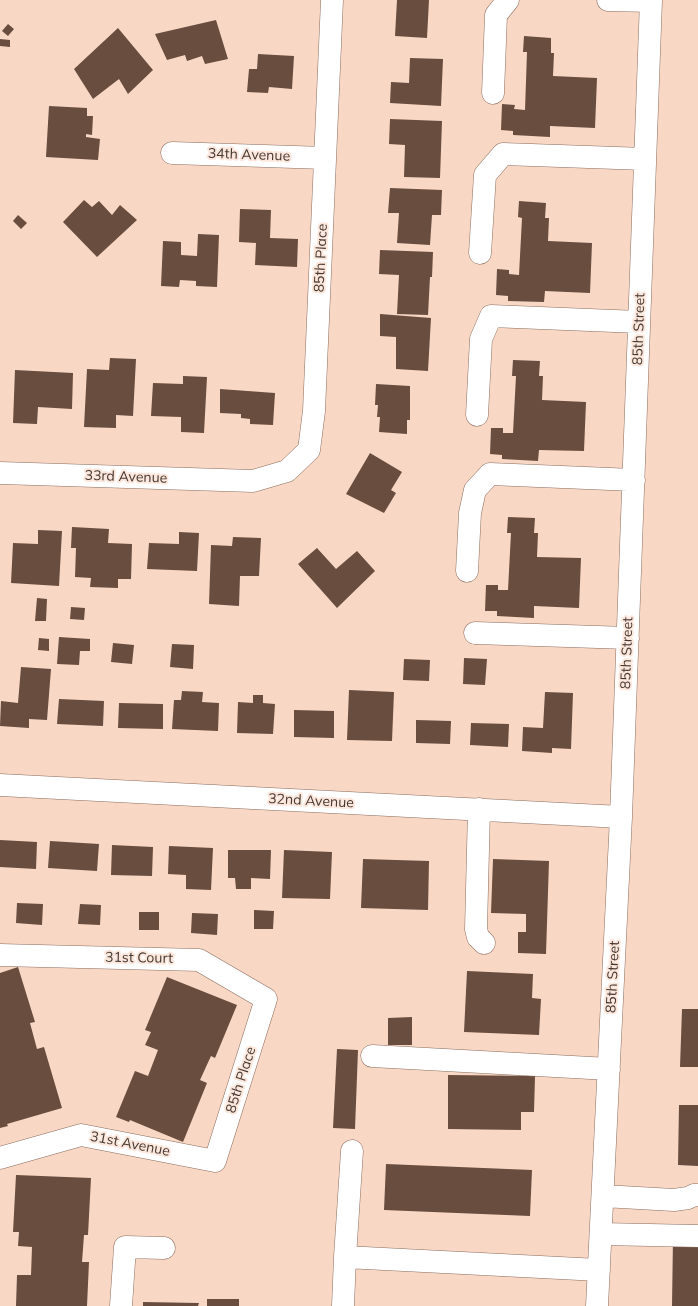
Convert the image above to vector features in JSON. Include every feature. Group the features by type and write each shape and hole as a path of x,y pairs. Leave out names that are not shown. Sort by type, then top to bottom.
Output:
{"street":[{"name":"85th Place","path":"252,481 287,471 309,450 314,411 332,0"},
{"path":"493,93 496,14 508,0"},
{"path":"608,0 651,1"},
{"name":"85th Street","path":"597,1306 621,817 651,1"},
{"name":"34th Avenue","path":"172,153 325,158"},
{"path":"480,253 485,175 503,154 646,159"},
{"path":"477,416 481,338 491,316 640,322"},
{"name":"33rd Avenue","path":"0,473 252,481"},
{"path":"467,571 470,513 475,490 490,474 634,480"},
{"path":"476,633 628,638"},
{"name":"32nd Avenue","path":"0,785 621,817"},
{"path":"479,809 476,929 478,937 484,943"},
{"name":"31st Court","path":"0,955 199,960 266,999"},
{"name":"85th Place","path":"215,1161 266,999"},
{"path":"372,1056 609,1069"},
{"name":"31st Avenue","path":"0,1158 81,1135 215,1161"},
{"path":"343,1306 352,1151"},
{"path":"603,1196 674,1200 698,1195"},
{"path":"601,1234 698,1236"},
{"path":"122,1306 125,1247 164,1248"},
{"path":"345,1257 599,1270"}],"building":[{"path":"397,0 429,0 427,38 395,36"},
{"path":"216,20 228,59 205,64 202,56 187,61 185,55 167,60 155,34"},
{"path":"8,24 14,29 8,36 2,31"},
{"path":"118,28 153,70 128,94 119,79 93,99 74,69"},
{"path":"524,36 551,38 551,53 554,53 553,76 597,78 595,128 550,126 550,137 513,135 513,131 501,130 502,104 515,105 514,109 525,110 527,52 523,52"},
{"path":"0,39 10,40 10,47 0,46"},
{"path":"258,54 294,56 292,89 269,87 268,93 247,92 249,69 257,69"},
{"path":"410,58 443,59 441,106 390,103 391,82 409,83"},
{"path":"49,106 87,108 87,116 93,116 92,135 86,134 86,137 100,139 98,160 46,157"},
{"path":"390,119 442,121 440,178 404,177 405,145 389,144"},
{"path":"390,188 442,190 441,215 432,215 430,245 397,243 399,213 388,213"},
{"path":"84,200 92,207 99,201 112,215 120,205 137,220 97,257 63,222"},
{"path":"519,201 546,203 545,218 549,218 548,241 592,243 590,293 545,291 544,302 508,301 508,296 496,295 497,269 509,270 509,274 519,275 522,218 518,217"},
{"path":"240,209 271,210 270,238 298,239 297,267 255,265 256,243 239,242"},
{"path":"18,215 27,223 21,229 13,221"},
{"path":"198,234 219,235 217,287 196,286 196,281 180,280 179,287 161,286 163,241 181,242 181,255 197,256"},
{"path":"380,250 433,252 428,315 397,314 399,275 379,274"},
{"path":"380,314 431,318 428,371 396,369 396,337 380,336"},
{"path":"110,358 136,359 133,416 116,415 116,428 84,427 87,369 109,370"},
{"path":"513,360 540,361 539,376 543,376 542,400 586,402 584,451 539,450 538,461 502,459 502,455 490,454 491,428 503,428 503,433 513,433 516,376 512,376"},
{"path":"15,370 73,373 72,409 38,407 37,424 13,423"},
{"path":"183,376 207,377 204,433 181,432 181,417 151,416 153,383 183,384"},
{"path":"376,384 410,386 410,420 407,420 407,434 379,432 380,417 377,417 378,405 375,405"},
{"path":"220,389 275,393 273,425 250,424 250,419 241,418 241,414 220,413"},
{"path":"370,453 402,472 391,490 396,493 384,513 346,494"},
{"path":"508,517 535,518 534,533 538,533 537,557 581,558 579,608 534,606 534,618 497,616 497,611 485,611 486,585 498,585 498,590 508,590 511,533 507,533"},
{"path":"72,527 109,529 108,543 132,544 131,579 118,579 118,588 90,587 91,578 75,577 76,548 71,548"},
{"path":"38,530 62,531 59,586 11,583 13,543 38,544"},
{"path":"179,532 199,533 197,571 147,569 149,543 179,544"},
{"path":"233,537 261,538 259,576 240,576 239,606 209,604 211,545 232,546"},
{"path":"317,548 336,569 357,551 375,571 337,608 298,564"},
{"path":"37,598 47,599 46,621 35,621"},
{"path":"71,607 85,608 84,620 70,619"},
{"path":"59,637 90,639 90,651 80,651 79,665 57,664"},
{"path":"39,638 49,639 49,651 38,650"},
{"path":"113,643 134,645 132,664 111,662"},
{"path":"172,644 194,645 193,669 170,667"},
{"path":"464,658 487,659 485,685 463,684"},
{"path":"404,659 430,660 429,681 403,680"},
{"path":"21,667 51,669 47,720 29,719 29,728 0,726 1,701 18,703"},
{"path":"349,690 394,692 392,741 347,740"},
{"path":"182,691 203,692 202,702 219,703 218,731 172,729 174,700 181,700"},
{"path":"545,692 573,693 571,749 552,748 552,753 522,751 523,727 543,728"},
{"path":"253,695 263,695 263,703 275,704 273,734 237,733 238,702 253,703"},
{"path":"59,699 104,701 103,726 57,724"},
{"path":"119,703 163,704 163,729 118,728"},
{"path":"294,710 334,711 334,738 294,737"},
{"path":"416,720 451,721 450,744 416,743"},
{"path":"471,723 509,724 508,747 470,745"},
{"path":"0,840 37,842 36,869 0,867"},
{"path":"50,841 99,844 97,871 48,868"},
{"path":"112,845 153,847 152,876 111,875"},
{"path":"169,846 213,848 211,890 186,889 186,875 168,874"},
{"path":"228,850 271,850 270,879 251,878 251,889 236,889 235,878 228,878"},
{"path":"284,850 332,852 330,899 282,898"},
{"path":"363,859 429,861 428,910 361,908"},
{"path":"493,859 549,861 546,954 518,953 518,932 526,932 526,914 491,913"},
{"path":"17,903 43,904 42,925 16,923"},
{"path":"80,904 101,905 100,925 78,924"},
{"path":"254,910 274,911 273,929 254,929"},
{"path":"139,912 159,912 159,930 139,930"},
{"path":"192,913 218,914 217,935 191,933"},
{"path":"18,967 35,1022 30,1023 37,1049 44,1047 62,1108 7,1124 8,1126 0,1128 0,973"},
{"path":"467,971 533,974 532,998 541,999 539,1035 464,1032"},
{"path":"167,977 237,1005 215,1058 211,1056 200,1080 207,1083 183,1142 130,1120 129,1122 116,1117 135,1071 148,1076 158,1050 145,1045 151,1032 145,1030"},
{"path":"682,1009 698,1009 698,1067 680,1067"},
{"path":"412,1017 412,1045 388,1045 388,1018"},
{"path":"337,1049 358,1050 355,1129 333,1128"},
{"path":"448,1075 535,1076 534,1112 521,1112 521,1130 448,1129"},
{"path":"679,1105 698,1105 698,1166 678,1165"},
{"path":"386,1164 532,1170 530,1216 384,1210"},
{"path":"16,1175 91,1178 88,1235 84,1235 82,1262 89,1262 87,1306 16,1306 17,1275 31,1275 32,1247 18,1246 19,1232 13,1232"},
{"path":"673,1238 698,1238 698,1306 672,1306"},
{"path":"207,1299 239,1299 239,1306 207,1306"},
{"path":"143,1302 199,1303 198,1306 143,1306"}]}
